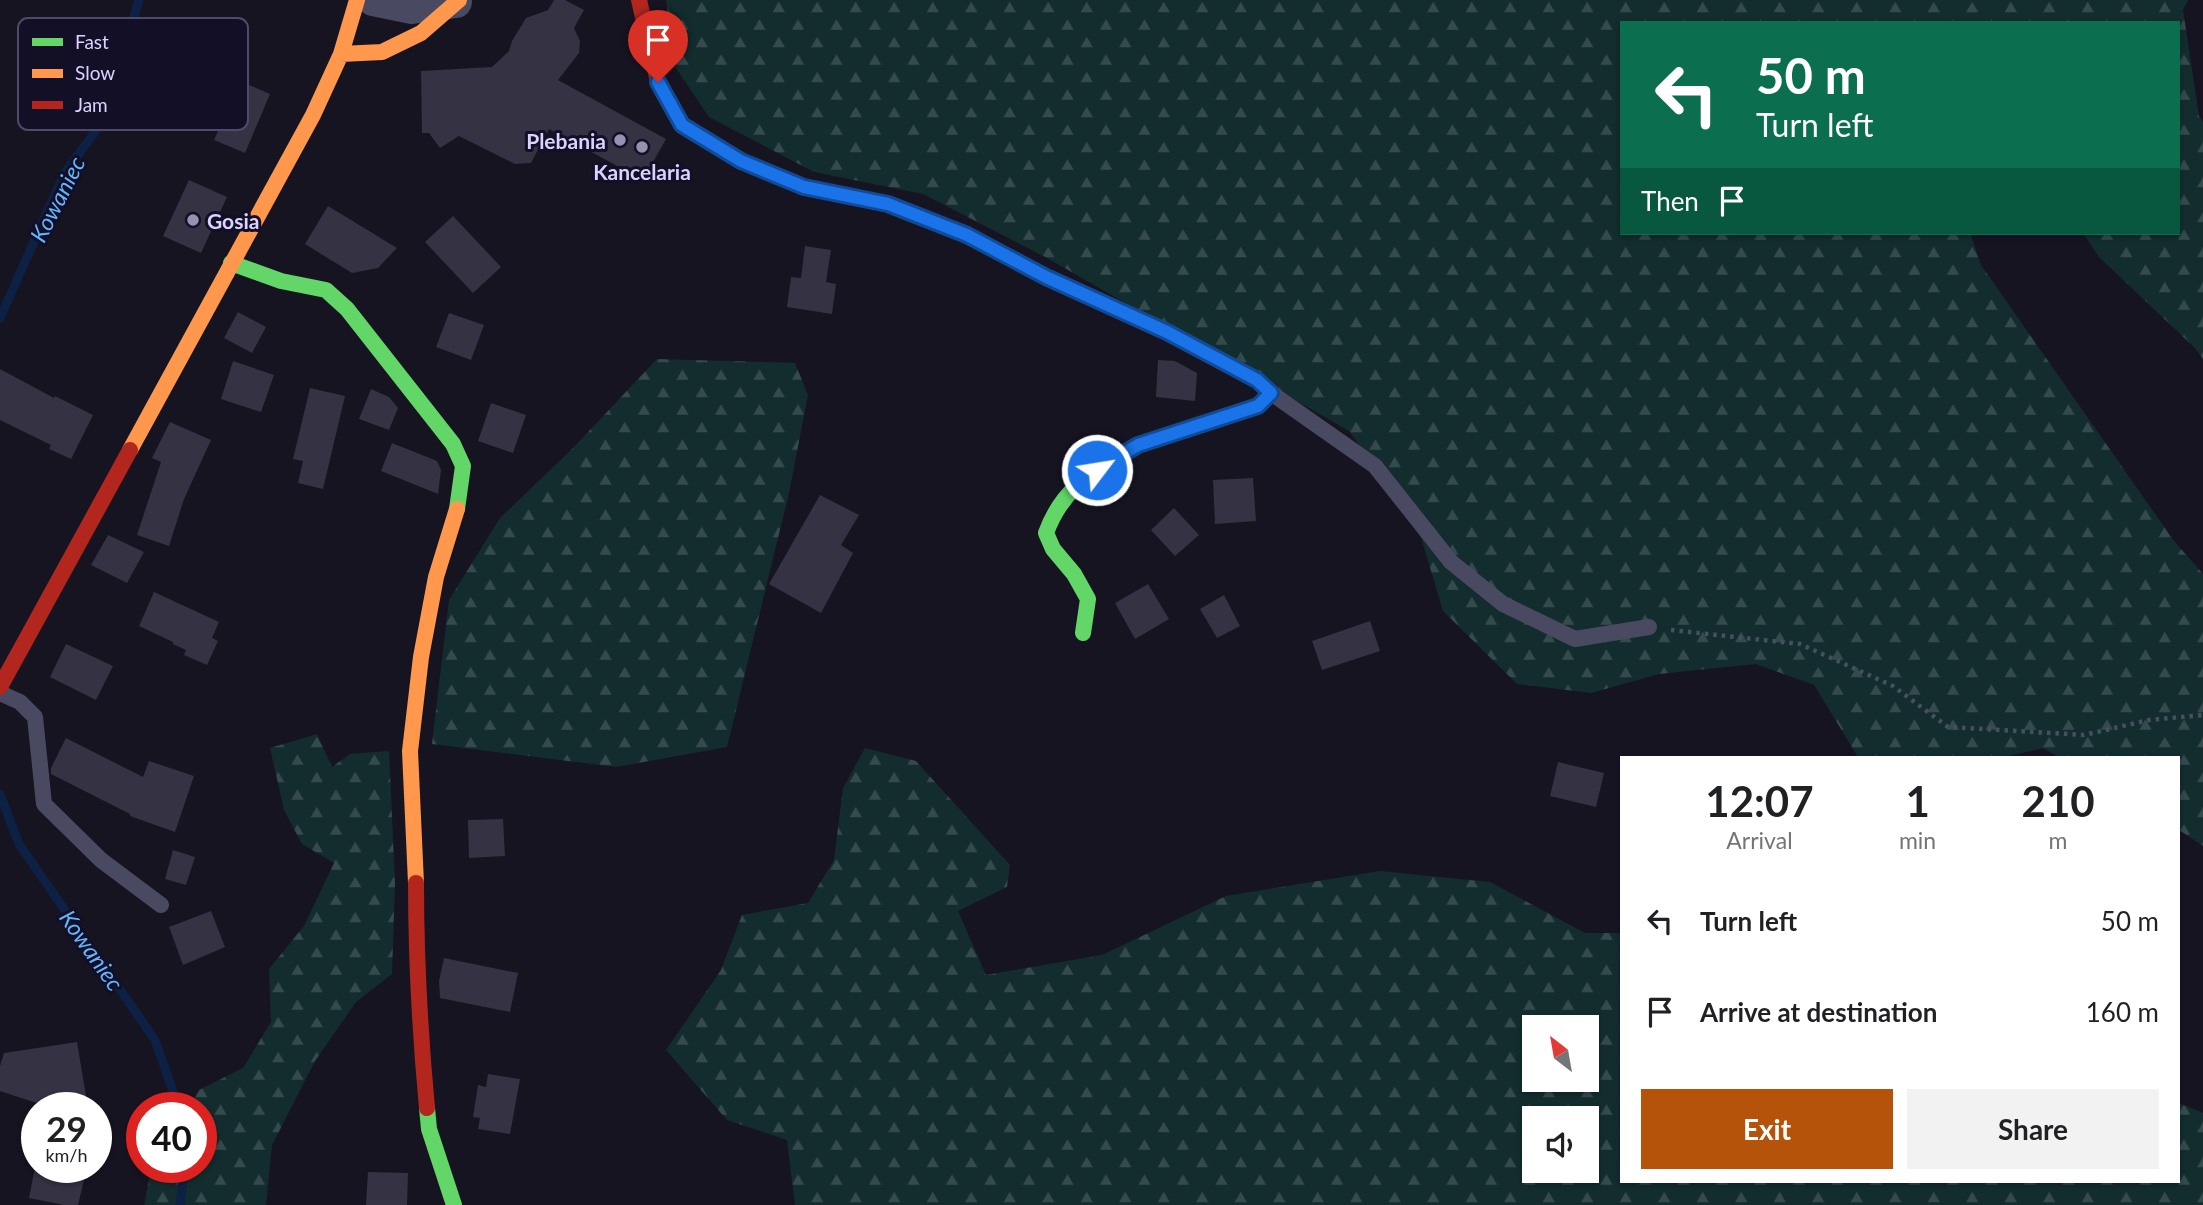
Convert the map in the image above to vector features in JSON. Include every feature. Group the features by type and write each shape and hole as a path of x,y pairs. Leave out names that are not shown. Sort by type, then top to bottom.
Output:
{"street":[{"path":"1,688 313,115 341,54 357,0"},
{"path":"373,0 412,9 457,1"},
{"path":"639,0 658,82 682,125 741,161 804,187 888,204 967,235 1046,277 1167,332 1257,380 1271,393 1258,406 1138,445 1097,470 1065,495 1052,516 1046,533 1053,549 1074,574 1088,599 1083,633"},
{"path":"341,54 382,52 421,33 457,1"},
{"path":"232,264 281,281 326,290 346,309 409,386 453,444 463,466 459,502 436,577 426,630 410,751 416,853 416,956 421,1050 429,1129 454,1205"}],"lane":[{"path":"1271,393 1375,466 1451,562 1503,604 1575,639 1649,628"},
{"path":"1,688 35,718 44,804 101,860 161,905"}],"path":[{"path":"1649,628 1800,644 1893,686 1948,727 2084,735 2149,720 2203,715"}],"green space":[{"path":"666,0 2188,0 2183,10 2199,116 2203,122 2203,359 2195,348 2099,257 2084,235 2180,235 2180,21 1620,21 1620,235 1971,235 1981,265 2174,541 2203,574 2203,846 2180,831 2180,756 2057,756 2043,748 2010,756 1857,756 1814,685 1756,664 1659,674 1591,693 1517,684 1443,611 1417,524 1349,431 1047,258 923,194 814,172 709,117 674,65"},
{"path":"657,359 795,363 808,395 789,493 727,747 616,767 432,744 449,600 500,518 572,449"},
{"path":"317,734 332,767 350,754 389,751 395,883 392,974 356,1002 315,1061 272,1145 266,1205 144,1205 148,1183 217,1183 217,1092 198,1092 243,1068 271,1022 269,969 304,926 334,863 302,844 284,810 270,748"},
{"path":"865,748 916,761 1010,865 1007,887 958,911 986,975 1102,955 1226,896 1380,871 1490,882 1585,933 1620,933 1620,1183 2180,1183 2180,1103 2203,1113 2203,1205 795,1205 787,1140 727,1120 666,1050 721,970 742,915 808,903 834,860 843,788"}],"building":[{"path":"554,0 565,0 584,10 574,28 580,41 579,53 558,80 666,139 643,180 549,129 531,163 515,164 459,136 440,148 429,133 422,133 421,71 492,67 509,51 526,18 548,10"},
{"path":"248,84 270,94 245,153 214,140 218,130 248,130"},
{"name":"Gosia","path":"189,180 227,197 201,253 163,236"},
{"path":"328,206 397,248 378,268 352,273 305,244"},
{"path":"453,216 501,267 473,293 425,242"},
{"path":"805,246 831,250 826,282 836,284 832,314 787,307 791,277 801,278"},
{"path":"238,312 266,327 252,353 224,338"},
{"path":"449,313 484,325 471,360 436,347"},
{"path":"1158,360 1175,361 1197,373 1195,401 1156,397"},
{"path":"233,361 274,375 261,412 221,399"},
{"path":"0,369 93,415 71,459 49,449 51,445 0,420"},
{"path":"310,388 345,396 323,489 298,483 303,461 293,459"},
{"path":"371,389 389,397 398,408 389,430 359,419"},
{"path":"491,403 526,415 513,453 478,441"},
{"path":"170,422 211,440 184,499 169,546 137,535 161,462 152,458"},
{"path":"392,443 437,461 441,470 438,494 381,471"},
{"path":"1253,478 1256,521 1215,524 1213,480"},
{"path":"820,495 859,515 841,545 853,553 821,613 769,584"},
{"path":"1174,508 1199,535 1175,556 1151,530"},
{"path":"108,535 144,552 127,583 91,565"},
{"path":"1148,584 1169,619 1135,639 1115,603"},
{"path":"154,592 219,622 212,638 218,641 207,665 184,655 186,650 173,642 139,626"},
{"path":"1224,595 1240,626 1217,638 1200,609"},
{"path":"1370,621 1380,651 1322,670 1312,641"},
{"path":"66,644 113,666 96,700 50,677"},
{"path":"66,738 143,777 149,761 194,776 175,832 130,816 51,774 51,768"},
{"path":"1558,762 1604,773 1596,807 1550,796"},
{"path":"503,819 505,856 469,858 468,820"},
{"path":"173,850 195,857 186,885 165,879"},
{"path":"211,911 225,947 183,965 169,927"},
{"path":"444,958 518,973 510,1012 440,998 439,981"},
{"path":"77,1042 85,1092 21,1092 21,1098 0,1091 0,1066 4,1053"},
{"path":"488,1074 520,1079 510,1134 478,1129 480,1118 473,1117 478,1085 486,1087"},
{"path":"368,1172 408,1173 407,1205 366,1205"},
{"path":"32,1183 83,1183 78,1205 29,1198"}],"waterway":[{"name":"Kowaniec","path":"133,18 139,0"},
{"name":"Kowaniec","path":"0,318 64,174 96,130"},
{"name":"Kowaniec","path":"0,794 19,844 155,1040 173,1092"},
{"name":"Kowaniec","path":"180,1205 183,1183"}],"traffic: fast":[{"path":"231,263 281,281 326,290 347,309 453,444 463,466 457,509"},
{"path":"1083,633 1088,599 1074,574 1053,549 1046,533 1061,503 1071,491 1094,472 1136,446"},
{"path":"427,1108 429,1129 454,1205"}],"traffic: slow":[{"path":"130,450 313,115 341,54 357,0"},
{"path":"341,54 382,52 421,33 459,0"},
{"path":"941,225 1167,332 1257,380 1271,393 1258,406 1136,446"},
{"path":"416,883 410,751 421,657 436,577 457,509"}],"traffic: jam":[{"path":"639,0 658,82 682,125 741,161 804,187 888,204 941,225"},
{"path":"0,687 130,450"},
{"path":"416,883 419,996 427,1108"}],"place":[{"name":"Plebania","path":"620,140"},
{"name":"Kancelaria","path":"642,147"},
{"name":"Gosia","path":"193,220"}],"route":[{"path":"658,82 682,125 741,161 804,187 888,204 967,235 1046,277 1167,332 1257,380 1271,393 1258,406 1138,445 1097,470"}]}
